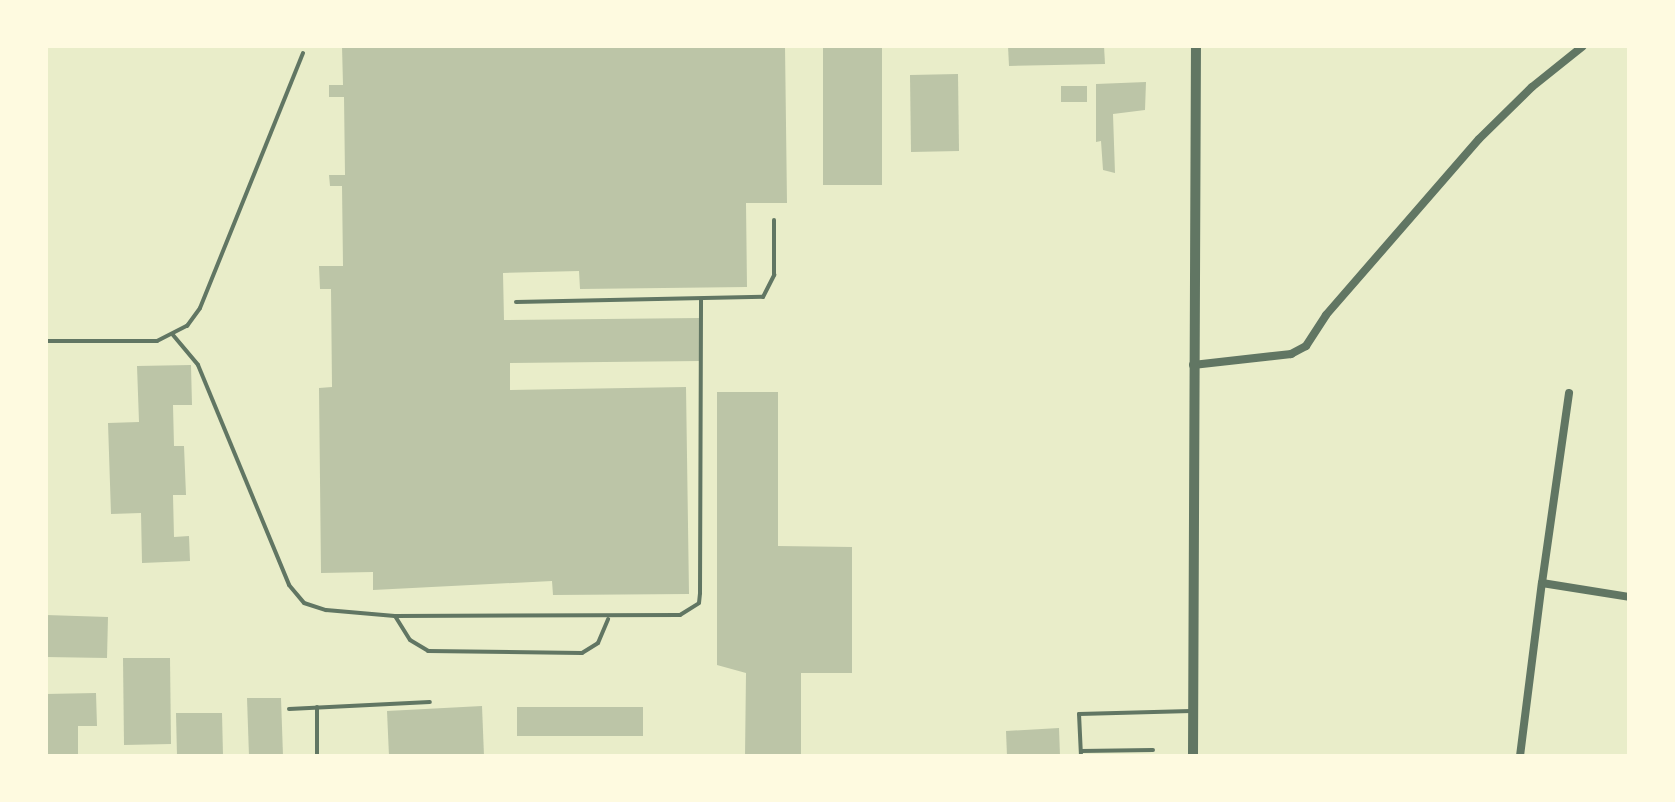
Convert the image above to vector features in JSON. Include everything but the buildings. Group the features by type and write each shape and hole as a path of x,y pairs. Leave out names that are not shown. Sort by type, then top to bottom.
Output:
{"street":[{"path":"1193,756 1196,46"},
{"path":"1193,365 1291,354 1306,346 1326,315 1479,139 1532,87 1583,46"},
{"path":"1520,756 1569,393"},
{"path":"1542,583 1629,597"}],"lane":[{"path":"46,341 157,341 173,335 200,308 303,53"},
{"path":"516,302 752,300 772,289 774,220"},
{"path":"173,335 198,365 289,585 304,603 326,610 395,616 608,619 680,615 699,603 701,300"},
{"path":"395,616 410,640 428,651 582,653 598,643 608,619"},
{"path":"289,709 430,702"},
{"path":"317,707 317,756"},
{"path":"1153,750 1081,753 1079,714 1193,711"}]}
